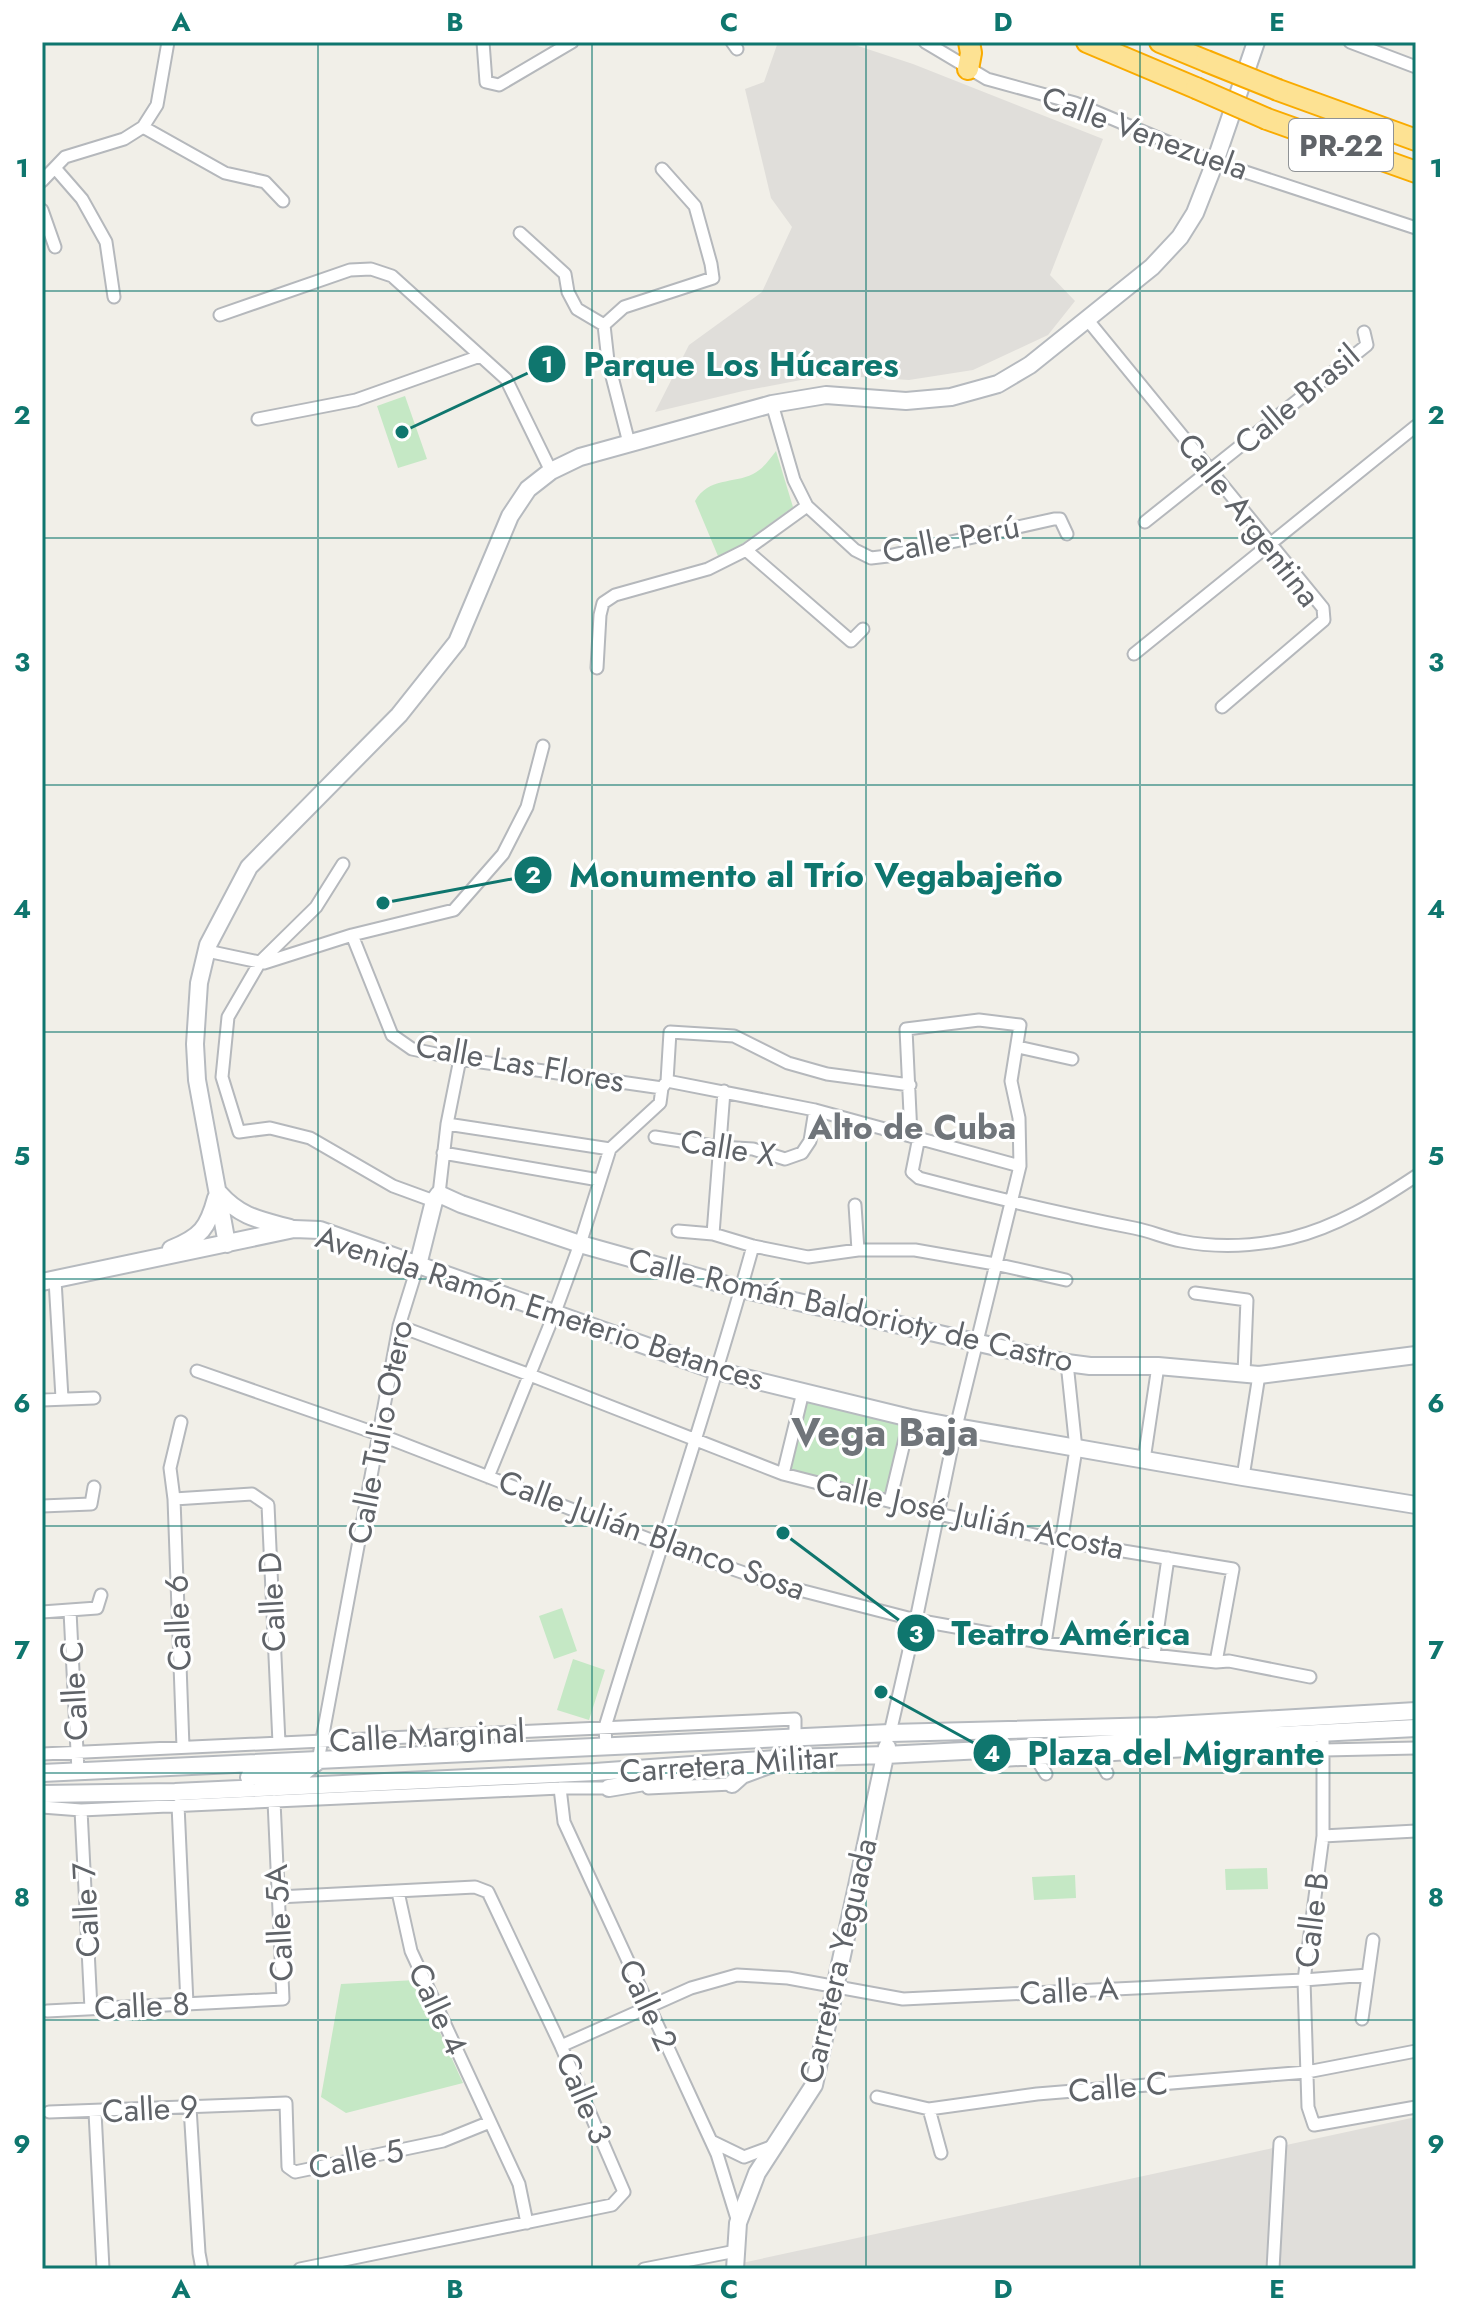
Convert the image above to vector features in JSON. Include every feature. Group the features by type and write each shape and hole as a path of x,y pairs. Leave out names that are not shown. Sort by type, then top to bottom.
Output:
{"highway":[{"path":"968,69 971,53 969,42"},
{"name":"PR-22","path":"1087,42 1267,119 1416,172"},
{"name":"PR-22","path":"1160,42 1278,90 1416,140"}],"street":[{"path":"42,181 65,157 124,139 143,127 157,105 168,42"},
{"path":"483,42 486,82 499,85 572,42"},
{"name":"Calle Venezuela","path":"925,42 987,79 1075,103 1215,162 1416,228"},
{"path":"227,1244 197,1080 195,1044 199,983 207,951 249,867 399,715 457,642 510,516 528,489 551,471 580,457 772,404 826,395 906,401 951,397 998,384 1030,365 1152,267 1180,237 1195,213 1215,162 1256,42"},
{"path":"1350,42 1416,67"},
{"path":"143,127 225,173 265,182 283,201"},
{"path":"55,168 82,199 106,242 114,297"},
{"path":"604,325 624,307 713,278 695,206 662,169"},
{"path":"42,210 55,247"},
{"path":"520,233 565,274 568,292 577,309 604,325"},
{"path":"220,315 350,270 371,269 392,276 506,379 551,471"},
{"name":"Calle Argentina","path":"1086,318 1323,608 1324,620 1222,707"},
{"path":"604,325 608,361 629,443"},
{"name":"Calle Brasil","path":"1145,522 1367,345 1364,332"},
{"path":"258,419 356,400 480,356"},
{"name":"Calle Perú","path":"772,404 794,480 807,506 855,550 871,558 1054,519 1060,519 1067,534"},
{"path":"1134,654 1416,426"},
{"path":"597,668 603,603 615,595 708,569 746,550 807,506"},
{"path":"746,550 851,641 863,629"},
{"path":"207,951 264,963 352,935 454,910 503,854 527,807 543,746"},
{"path":"343,864 316,907 260,962 228,1017 222,1077 239,1132 270,1128 310,1138 393,1186 436,1198"},
{"name":"Calle Las Flores","path":"352,935 392,1035 412,1049 460,1059 724,1091 815,1110 1020,1166"},
{"path":"890,1733 956,1427 995,1264 1011,1202 1020,1166 1019,1118 1011,1081 1020,1025 979,1020 906,1029 915,1136 912,1172 919,1178 1011,1202 1139,1229 1180,1241 1243,1244 1291,1238 1333,1224 1416,1176"},
{"path":"488,1477 555,1312 610,1149 660,1103 670,1032 734,1036 788,1063 827,1074 910,1085"},
{"path":"1018,1047 1072,1059"},
{"name":"Calle Tulio Otero","path":"318,1761 399,1326 436,1198 460,1059"},
{"path":"713,1234 724,1091"},
{"name":"Calle X","path":"655,1137 753,1149 785,1159 802,1153 810,1141 815,1110"},
{"path":"447,1124 610,1149"},
{"path":"443,1153 599,1180"},
{"path":"218,1192 241,1214 294,1229"},
{"path":"135,1263 189,1242 204,1230 218,1192"},
{"name":"Calle Román Baldorioty de Castro","path":"436,1198 580,1244 741,1289 1067,1363 1158,1366 1252,1374 1416,1355"},
{"path":"855,1205 858,1250"},
{"name":"Avenida Ramón Emeterio Betances","path":"49,1281 294,1229 320,1230 717,1371 956,1427 1416,1505"},
{"path":"678,1231 713,1234 808,1257 858,1250 915,1250 1066,1280"},
{"path":"606,1746 605,1727 753,1246"},
{"path":"49,1281 62,1398"},
{"path":"1195,1293 1247,1300 1252,1374 1243,1477"},
{"name":"Calle José Julián Acosta","path":"399,1326 783,1474 938,1514 1062,1541 1233,1569 1216,1662"},
{"path":"1045,1643 1076,1449 1067,1363"},
{"path":"1144,1460 1158,1366"},
{"name":"Calle Julián Blanco Sosa","path":"197,1371 378,1434 661,1544 776,1584 916,1620 1045,1643 1229,1661 1310,1677"},
{"path":"783,1474 803,1392"},
{"path":"42,1400 94,1398"},
{"path":"890,1501 910,1418"},
{"name":"Calle 6","path":"181,1422 170,1468 174,1499 183,1747"},
{"path":"42,1506 91,1504 94,1487"},
{"name":"Calle D","path":"174,1499 252,1494 268,1505 279,1743"},
{"path":"1154,1654 1168,1558"},
{"path":"42,1612 97,1608 101,1595"},
{"name":"Calle C","path":"70,1611 78,1771"},
{"name":"Carretera Militar","path":"42,1773 795,1737 1158,1726 1416,1711"},
{"name":"Calle Marginal","path":"42,1754 795,1719 795,1737"},
{"name":"Carretera Militar","path":"42,1794 177,1799 789,1758 1416,1728"},
{"name":"Carretera Yeguada","path":"735,2269 738,2223 757,2173 814,2085 890,1733"},
{"name":"Calle B","path":"1323,1733 1323,1836 1304,1980 1308,2107 1314,2125 1416,2107"},
{"path":"972,1750 980,1758 992,1761 1307,1744 1324,1750 1416,1748"},
{"path":"1097,1755 1107,1773"},
{"path":"732,1784 742,1775 789,1758"},
{"path":"1036,1758 1046,1774"},
{"path":"187,2004 177,1799 197,1780 301,1774 318,1761 339,1774 459,1768 475,1777"},
{"path":"609,1788 699,1773 711,1764"},
{"name":"Calle Marginal","path":"42,1807 81,1810 177,1799 274,1801 732,1784"},
{"name":"Calle 2","path":"560,1788 564,1822 717,2154 738,2223"},
{"name":"Calle 5A","path":"238,2002 283,1999 274,1801"},
{"name":"Calle 7","path":"81,1810 91,2009"},
{"path":"1323,1836 1416,1831"},
{"name":"Calle 3","path":"278,1897 475,1887 488,1892 561,2046 624,2192 612,2205 300,2269"},
{"name":"Calle 4","path":"398,1892 411,1951 519,2184 527,2223"},
{"path":"1362,2019 1373,1940"},
{"name":"Calle A","path":"561,2046 691,1988 737,1975 788,1978 903,1999 1368,1975"},
{"name":"Calle 8","path":"47,2011 238,2002"},
{"name":"Calle C","path":"929,2109 1015,2096 1307,2072 1416,2051"},
{"path":"877,2097 929,2109 941,2153"},
{"name":"Calle 5","path":"233,2105 286,2103 288,2167 295,2172 443,2141 490,2122"},
{"name":"Calle 9","path":"49,2112 233,2105"},
{"path":"190,2107 202,2269"},
{"path":"95,2112 103,2269"},
{"path":"711,2141 744,2157 776,2144"},
{"path":"1273,2269 1280,2143"},
{"path":"644,2269 736,2251"}],"shaded area":[{"path":"778,42 846,42 913,64 1103,139 1050,275 1075,301 1048,335 973,370 909,380 827,375 655,412 689,345 762,292 792,227 771,198 745,89 764,82"},
{"path":"1416,2117 1416,2269 714,2269"}],"green space":[{"path":"405,396 427,459 398,468 377,406"},
{"path":"776,451 793,507 739,546 718,556 695,501 707,488 757,472"},
{"path":"806,1395 906,1420 887,1495 787,1470"},
{"path":"562,1608 577,1651 554,1659 539,1616"},
{"path":"573,1659 605,1670 589,1720 557,1710"},
{"path":"1267,1868 1268,1889 1226,1890 1225,1869"},
{"path":"1075,1875 1076,1898 1034,1900 1032,1877"},
{"path":"416,1980 463,2083 346,2113 321,2097 341,1984"}],"place":[{"name":"Parque Los Húcares","path":"402,432"},
{"name":"Monumento al Trío Vegabajeño","path":"383,903"},
{"name":"Teatro América","path":"783,1533"},
{"name":"Plaza del Migrante","path":"881,1692"}],"district":[{"name":"Alto de Cuba","path":"912,1127"},
{"name":"Vega Baja","path":"885,1432"}]}
